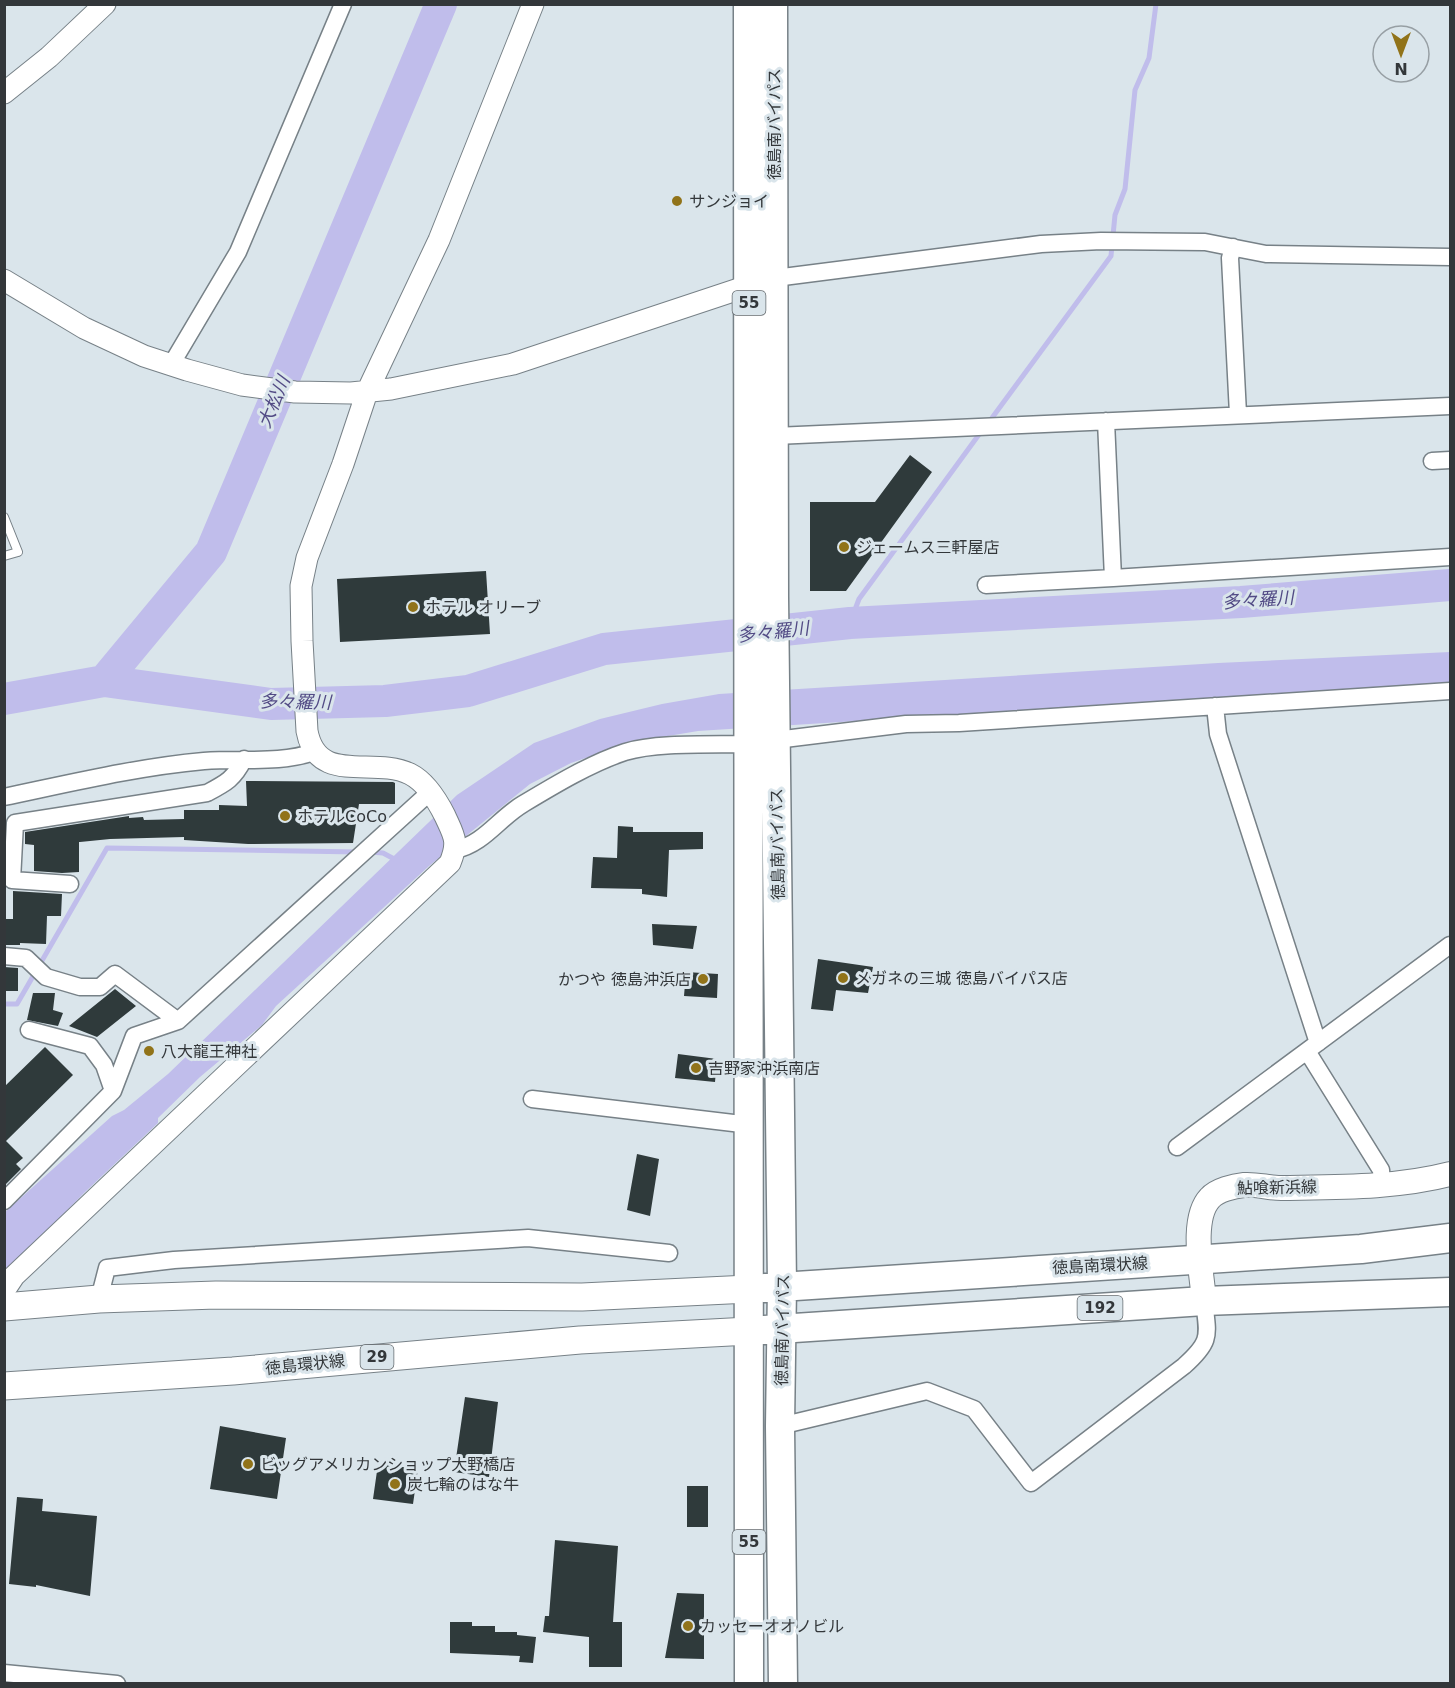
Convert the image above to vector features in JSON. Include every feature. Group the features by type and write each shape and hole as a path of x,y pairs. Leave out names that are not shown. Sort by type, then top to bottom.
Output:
{"highway":[{"name":"徳島南バイパス","path":"748,4 762,282 775,436 761,599"},
{"name":"徳島南バイパス","path":"774,4 762,282 761,599 762,738 782,1286 780,1426 783,1683"},
{"name":"徳島南バイパス","path":"749,1683 750,1125 762,738"},
{"name":"徳島南環状線","path":"749,1289 1361,1249 1450,1238"},
{"name":"192","path":"749,1331 1204,1301 1450,1292"}],"main road":[{"name":"鮎喰新浜線","path":"1204,1301 1199,1220 1210,1198 1224,1189 1244,1185 1278,1188 1382,1184 1422,1181 1450,1174"},
{"path":"4,1307 99,1299 216,1295 582,1297 749,1289"},
{"name":"徳島環状線","path":"4,1386 233,1371 580,1340 749,1331"}],"street":[{"path":"4,93 49,57 105,4"},
{"path":"179,367 238,252 342,4"},
{"path":"4,1291 22,1268 450,863 455,844 434,797 418,779 408,773 384,766 340,767 323,760 314,752 307,731 303,678 301,586 307,558 343,464 359,393 439,240 533,4"},
{"path":"4,279 84,328 144,356 242,385 296,392 359,393 513,364 762,282 1041,244 1133,240 1205,242 1266,254 1450,257"},
{"path":"1233,248 1230,258 1238,414"},
{"path":"775,436 1450,405"},
{"path":"1106,421 1113,578"},
{"path":"1432,460 1450,460"},
{"path":"986,585 1450,557"},
{"path":"455,844 467,847 477,842 520,806 571,776 626,752 906,724 959,723 1450,691"},
{"path":"1215,706 1218,734 1312,1047 1381,1170 1382,1184"},
{"path":"4,797 133,770 205,761 296,758 314,752"},
{"path":"70,884 12,880 15,823 207,793 229,781 244,759"},
{"path":"4,1201 113,1091 134,1036 178,1022 434,797"},
{"path":"1177,1148 1450,945"},
{"path":"4,956 26,958 46,977 80,987 100,987 115,974 178,1022"},
{"path":"29,1030 90,1046 104,1065 113,1091"},
{"path":"532,1098 750,1125"},
{"path":"99,1299 107,1268 174,1260 528,1238 669,1253"},
{"path":"780,1426 927,1391 974,1409 1031,1483 1202,1350 1208,1332 1204,1301"},
{"path":"4,1673 117,1683"}],"lane":[{"path":"4,517 18,552 4,556"}],"water":[{"path":"1450,652 1450,686 1365,689 698,731 632,742 571,763 530,784 429,866 276,1006 262,1025 200,1077 158,1118 158,1123 84,1193 15,1264 5,1270 4,1213 112,1116 124,1110 168,1074 457,795 534,743 600,719 662,704 719,694 1218,663"}],"building":[{"name":"ジェームス三軒屋店","path":"910,455 932,472 846,591 810,591 810,502 875,502"},
{"name":"ホテル オリーブ","path":"486,571 490,634 340,642 337,579"},
{"path":"246,781 393,782 395,783 395,804 359,804 353,843 248,844 184,840 184,837 110,839 79,842 79,872 34,871 34,845 25,844 25,832 129,816 129,818 143,817 144,820 184,819 184,810 219,810 219,805 247,806"},
{"path":"618,826 633,827 633,832 703,832 703,849 669,850 667,897 642,894 642,889 591,888 593,857 617,858"},
{"path":"13,891 62,894 61,916 47,916 46,944 4,945 4,919 13,919"},
{"path":"652,924 697,926 693,949 653,945"},
{"name":"メガネの三城 徳島バイパス店","path":"818,959 873,967 868,993 836,990 833,1011 811,1009"},
{"path":"4,967 18,968 18,991 4,991"},
{"path":"686,972 718,974 717,998 684,996"},
{"path":"115,989 136,1006 97,1037 69,1026"},
{"path":"33,993 55,993 53,1010 63,1013 58,1026 27,1020"},
{"path":"45,1047 73,1075 6,1141 23,1158 16,1164 21,1169 4,1186 4,1087"},
{"name":"吉野家沖浜南店","path":"678,1054 717,1059 715,1082 675,1078"},
{"path":"637,1154 659,1159 650,1216 627,1210"},
{"path":"465,1397 498,1402 489,1477 454,1472"},
{"name":"ビッグアメリカンショップ大野橋店","path":"220,1426 286,1438 277,1499 210,1489"},
{"name":"炭七輪のはな牛","path":"378,1464 418,1469 413,1504 373,1499"},
{"path":"687,1486 708,1486 708,1527 687,1527"},
{"path":"17,1497 43,1499 42,1511 97,1516 90,1596 36,1585 36,1587 9,1584"},
{"path":"555,1540 618,1546 613,1622 622,1622 622,1667 589,1667 589,1637 543,1632 545,1616 549,1616"},
{"name":"カッセーオオノビル","path":"677,1593 704,1594 704,1659 665,1658"},
{"path":"450,1622 472,1622 472,1626 495,1626 495,1632 517,1632 517,1635 536,1637 533,1663 519,1662 520,1656 450,1653"}],"waterway":[{"name":"大松川","path":"104,681 211,552 441,4"},
{"path":"989,422 1111,256 1115,215 1125,189 1135,90 1149,58 1156,4"},
{"path":"850,623 859,599 983,429"},
{"name":"多々羅川","path":"4,699 104,681 271,704 385,701 468,691 604,649 850,623 1241,602 1450,585"},
{"path":"4,1004 17,1004 107,848 358,852"},
{"path":"370,852 383,853 398,861"}],"place":[{"name":"サンジョイ","path":"677,201"},
{"name":"ジェームス三軒屋店","path":"844,547"},
{"name":"ホテル オリーブ","path":"413,607"},
{"name":"ホテルCoCo","path":"285,816"},
{"name":"メガネの三城 徳島バイパス店","path":"843,978"},
{"name":"かつや 徳島沖浜店","path":"703,979"},
{"name":"八大龍王神社","path":"149,1051"},
{"name":"吉野家沖浜南店","path":"696,1068"},
{"name":"ビッグアメリカンショップ大野橋店","path":"248,1464"},
{"name":"炭七輪のはな牛","path":"395,1484"},
{"name":"カッセーオオノビル","path":"688,1626"}]}
